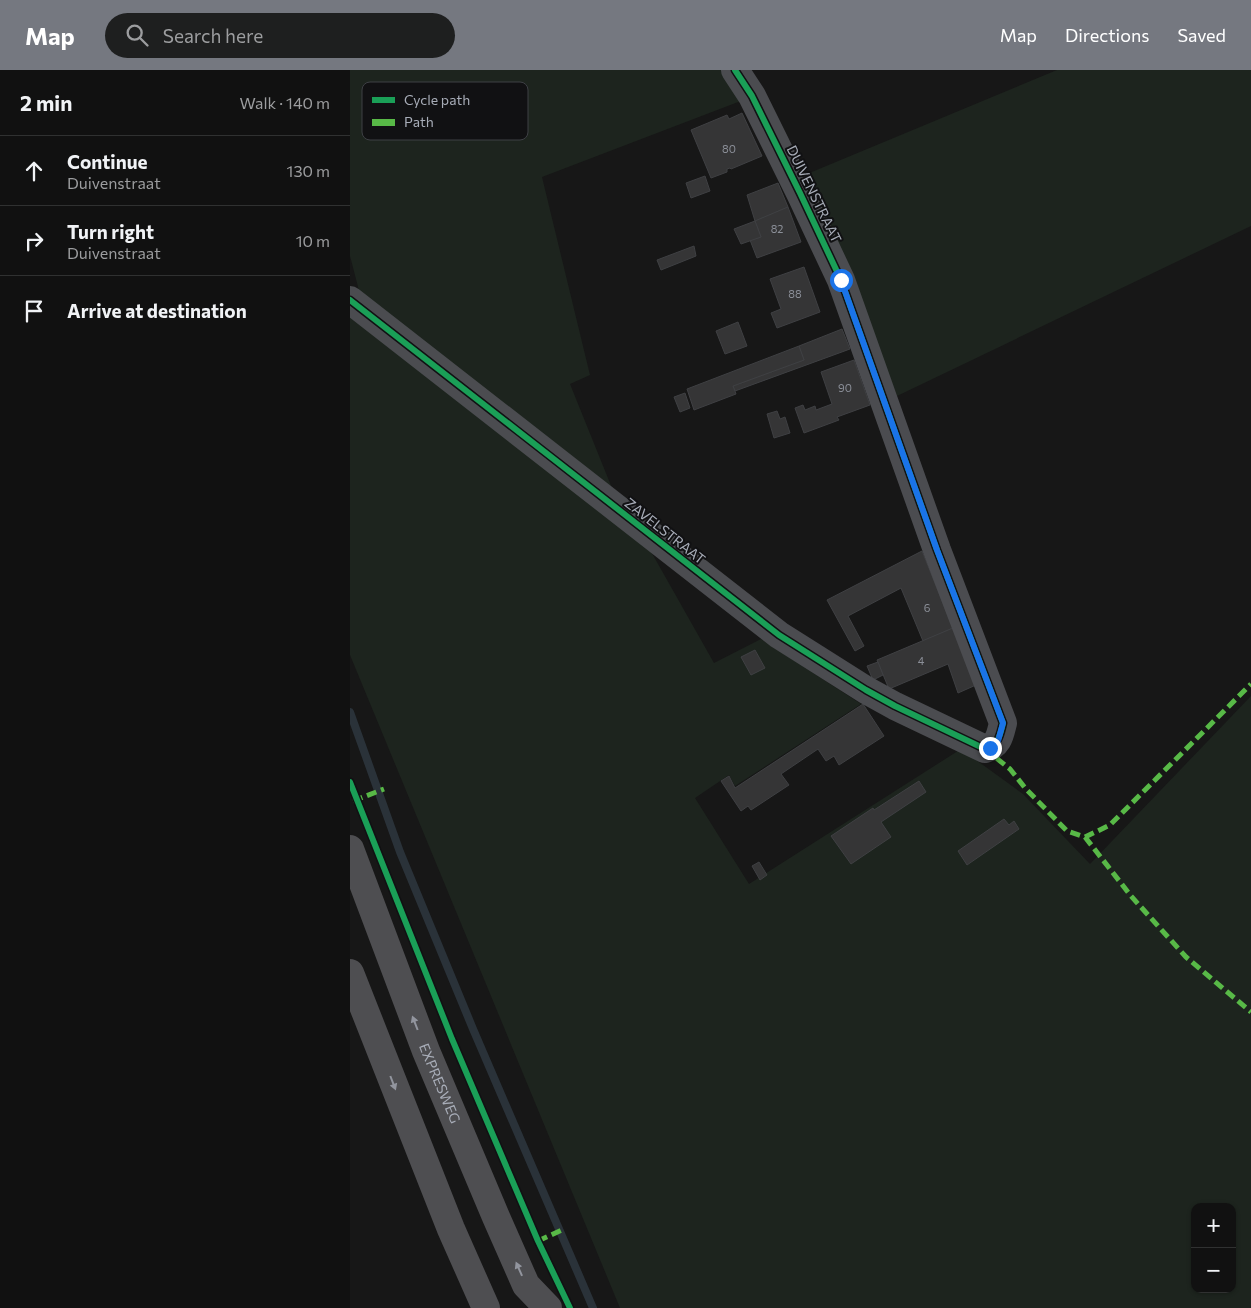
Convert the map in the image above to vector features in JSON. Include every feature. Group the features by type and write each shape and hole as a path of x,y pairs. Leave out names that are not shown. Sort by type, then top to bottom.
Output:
{"highway":[{"name":"EXPRESWEG","path":"350,849 426,1051 496,1217 526,1285 548,1308"},
{"path":"350,973 451,1229 486,1308"}],"street":[{"name":"DUIVENSTRAAT","path":"735,70 752,96 844,289 937,550 1003,723 1000,736 995,745 985,749"},
{"name":"ZAVELSTRAAT","path":"350,300 779,635 881,698 985,749"}],"shaded area":[{"path":"350,70 728,70 746,99 542,177 590,375 570,384 616,498 645,541 714,663 761,639 861,704 735,786 729,775 695,798 749,884 961,749 1023,794 1090,864 1251,696 1251,1308 620,1308 350,655 350,307 363,306 350,256"},
{"path":"1057,70 1251,70 1251,226 897,396 807,174"}],"building":[{"path":"742,113 762,156 727,169 727,172 711,178 691,130 727,115 729,119"},
{"path":"705,176 710,191 691,198 686,183"},
{"path":"778,183 788,207 755,221 747,195"},
{"path":"788,207 801,242 757,258 750,240 761,237 755,221"},
{"path":"755,221 761,237 741,244 734,229"},
{"path":"694,246 696,256 661,270 657,260"},
{"path":"804,267 820,312 777,328 771,313 781,309 770,279"},
{"path":"738,322 747,346 725,354 716,331"},
{"path":"842,329 850,349 735,391 733,386 804,360 799,346"},
{"path":"799,346 804,360 733,386 736,394 694,410 687,389"},
{"path":"854,360 870,405 837,417 839,420 804,433 795,408 803,405 805,410 815,406 816,410 832,404 821,372"},
{"path":"685,393 690,408 680,412 674,397"},
{"path":"777,411 780,419 785,417 790,433 774,438 767,414"},
{"path":"922,551 953,628 923,641 901,588 848,616 864,646 855,651 827,600"},
{"path":"953,628 976,685 958,693 948,664 889,689 877,660"},
{"path":"755,650 765,668 751,675 741,657"},
{"path":"878,662 883,675 873,680 867,666"},
{"path":"863,704 884,736 839,765 834,756 826,761 818,749 781,774 789,785 751,810 748,806 741,811 721,781 729,776 735,788"},
{"path":"919,781 926,792 881,822 891,837 851,864 831,836"},
{"path":"1004,819 1009,825 1014,821 1019,829 967,865 958,851"},
{"path":"759,862 767,875 760,880 752,866"}],"waterway":[{"path":"350,712 400,852 473,1029 593,1308"}],"marked path":[{"path":"985,749 1010,769 1026,789 1067,831 1085,837 1110,825 1251,684"},
{"path":"353,801 384,789"},
{"path":"1085,837 1131,896 1186,957 1251,1012"},
{"path":"538,1241 562,1230"}],"cycle path":[{"path":"350,300 779,635 895,706 985,749 990,747 998,739 1003,723 937,550 841,280 752,96 735,70"},
{"path":"350,782 452,1039 538,1241 570,1308"}],"route":[{"path":"841,280 937,550 1003,723 998,741 990,748"}]}
